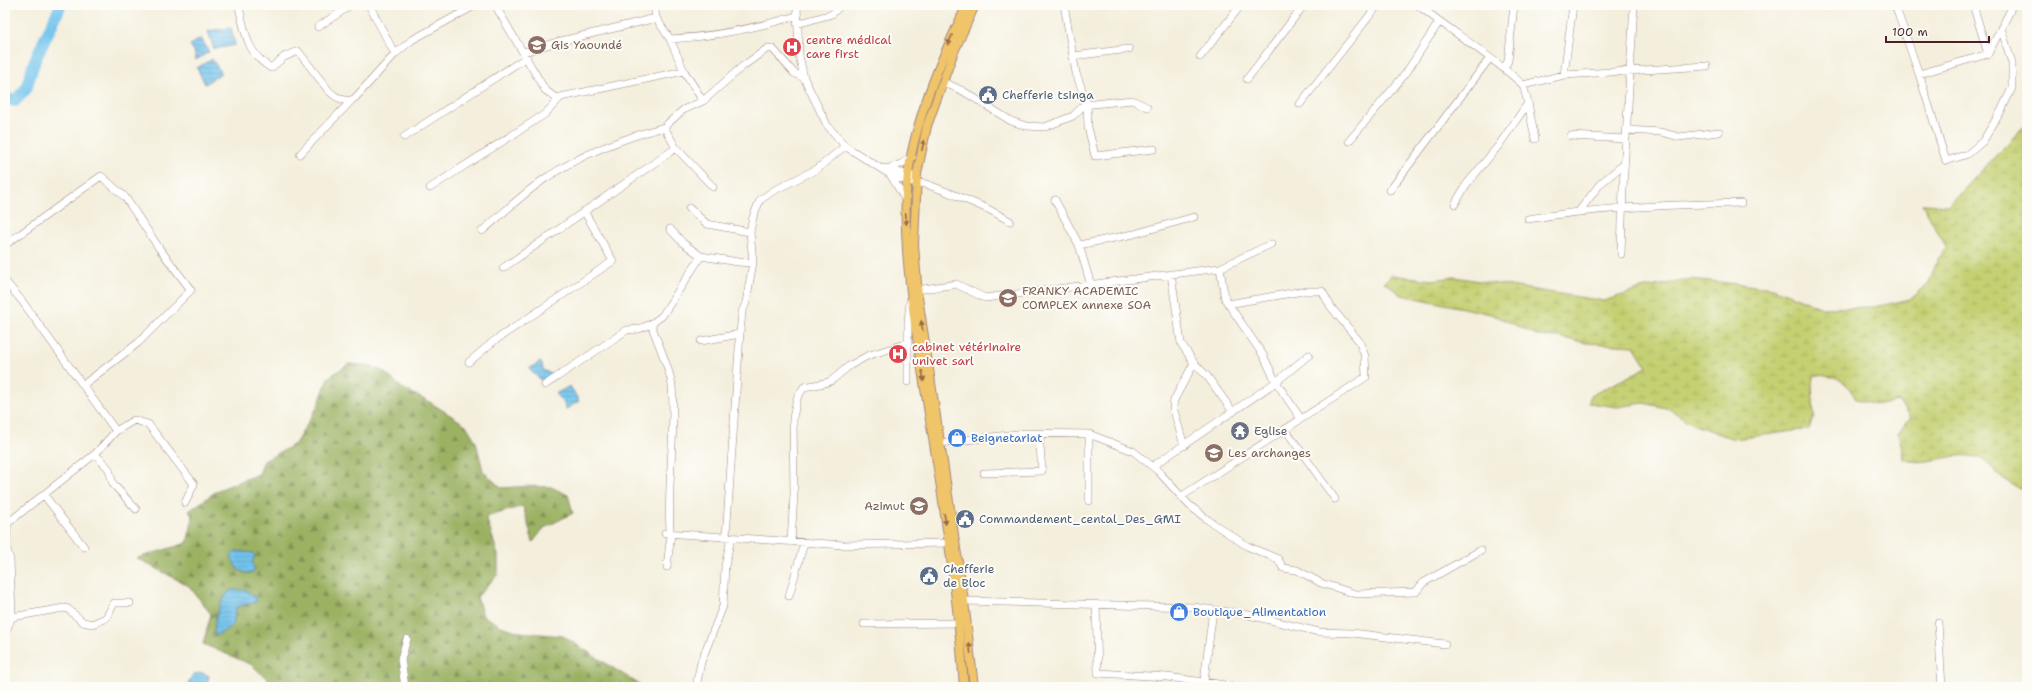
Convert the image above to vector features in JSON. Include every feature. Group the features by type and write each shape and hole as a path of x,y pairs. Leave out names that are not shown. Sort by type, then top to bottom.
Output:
{"main road":[{"path":"964,687 960,623 911,299 905,199 907,178 919,124 934,79 967,5"},
{"path":"974,687 964,600 917,290 914,244 917,180 927,126 953,54 975,5"}],"street":[{"path":"318,27 351,5"},
{"path":"369,5 395,54"},
{"path":"300,154 395,54 412,40 476,5"},
{"path":"495,5 545,90 556,98 684,71"},
{"path":"654,5 656,18 670,39 684,71 704,101"},
{"path":"797,5 796,16 804,78 827,124 845,146 883,168 907,178"},
{"path":"797,24 832,14 841,5"},
{"path":"1064,5 1076,73 1087,104 1088,127 1095,156 1154,149"},
{"path":"1200,57 1241,5"},
{"path":"1247,78 1304,5"},
{"path":"1300,104 1378,5"},
{"path":"1418,5 1439,22 1505,67 1523,85 1536,139"},
{"path":"1505,67 1508,60 1514,5"},
{"path":"1564,75 1573,5"},
{"path":"1621,254 1624,208 1624,164 1634,5"},
{"path":"1895,5 1919,74 1946,161 1968,154 1983,141 2012,88 2012,63 2001,28"},
{"path":"1973,5 1988,54"},
{"path":"1919,74 1988,54 2011,5"},
{"path":"239,7 250,46 260,62 271,68 284,57 298,51 333,96 343,100 352,100"},
{"path":"670,39 698,38 796,16"},
{"path":"404,137 525,55 570,38 656,18"},
{"path":"1349,141 1406,73 1439,22"},
{"path":"482,231 548,176 602,147 636,134 664,127 683,110 704,101 743,66 768,48 773,49 794,73 804,78"},
{"path":"1073,56 1129,49"},
{"path":"1390,190 1490,58"},
{"path":"1523,85 1564,75 1707,66"},
{"path":"943,82 964,91 1011,121 1026,126 1045,127 1073,116 1087,104 1132,100 1147,107"},
{"path":"430,188 545,114 560,98"},
{"path":"1455,204 1466,185 1499,145 1528,102"},
{"path":"664,127 676,148 713,187"},
{"path":"1626,130 1661,132 1679,137 1719,132"},
{"path":"1571,136 1626,140"},
{"path":"696,687 701,662 723,606 725,566 729,538 740,334 742,312 746,303 750,282 752,262 750,232 753,217 760,200 773,191 817,169 845,146"},
{"path":"503,268 676,148"},
{"path":"883,168 901,164 912,157"},
{"path":"1580,210 1600,184 1624,164"},
{"path":"883,168 891,176 905,199"},
{"path":"5,245 101,176 125,197 191,290 138,343 83,385"},
{"path":"891,176 917,180 988,209 1010,221"},
{"path":"1055,200 1079,244 1091,285"},
{"path":"1528,219 1580,210 1741,203"},
{"path":"689,208 707,224 750,232"},
{"path":"469,362 494,341 613,261 584,211"},
{"path":"1079,244 1134,234 1194,217"},
{"path":"670,229 683,243 701,256 738,262 752,262"},
{"path":"917,290 956,284 985,298 1091,285 1220,268 1271,244"},
{"path":"545,385 627,330 639,329 651,324 662,316 701,256"},
{"path":"1220,268 1225,299 1263,355 1276,382 1301,419"},
{"path":"1171,274 1181,343 1194,363 1207,376 1233,412"},
{"path":"5,281 22,301 116,431"},
{"path":"1182,496 1366,377 1365,356 1359,341 1331,307 1322,291 1303,291 1228,304"},
{"path":"908,382 908,321 911,299"},
{"path":"651,324 672,384 673,455 667,567"},
{"path":"701,341 740,334"},
{"path":"791,542 794,494 793,418 797,398 804,387 831,381 849,366 867,356 908,343"},
{"path":"1153,466 1276,382 1309,355"},
{"path":"1184,446 1173,407 1174,400 1194,363"},
{"path":"5,633 12,617 11,566 6,545 7,527 9,522 95,454 116,431 134,420 148,424 194,484 185,503"},
{"path":"1285,429 1336,499"},
{"path":"984,473 1042,471 1039,434"},
{"path":"940,443 989,436 1089,434 1133,451 1153,466 1208,520 1247,546 1278,560 1283,568 1297,570 1321,583 1356,594 1416,592 1423,582 1481,550"},
{"path":"1089,434 1089,502"},
{"path":"95,454 109,469 113,484 136,509"},
{"path":"44,495 84,547"},
{"path":"669,532 804,543 881,546 948,543"},
{"path":"789,596 804,543"},
{"path":"964,600 1171,605 1249,615 1318,632 1352,633 1445,644"},
{"path":"12,617 64,608 68,609 87,624 92,624 106,618 114,603 130,603"},
{"path":"1096,604 1098,673 1167,677 1240,687"},
{"path":"1204,681 1213,610"},
{"path":"864,624 960,623"},
{"path":"1938,624 1942,687"},
{"path":"405,687 401,659 407,639"}],"green space":[{"path":"2027,123 2027,489 2019,488 2005,480 1987,463 1976,457 1957,456 1921,462 1903,459 1902,447 1898,434 1910,417 1898,401 1880,405 1856,399 1844,383 1830,377 1815,375 1812,383 1814,417 1809,429 1734,439 1692,424 1670,409 1644,403 1617,407 1589,403 1590,396 1647,367 1634,346 1586,343 1560,337 1539,336 1491,314 1402,295 1384,282 1391,275 1432,280 1454,277 1604,301 1641,289 1691,279 1773,288 1822,308 1874,307 1911,299 1929,283 1938,259 1947,248 1922,204 1949,205"},
{"path":"349,364 371,366 384,372 402,388 431,403 466,425 476,442 483,471 501,488 530,486 551,487 568,495 573,513 544,528 533,542 523,506 486,517 498,555 498,574 477,597 483,616 501,626 520,632 563,636 640,685 640,687 276,687 252,665 203,644 211,614 189,586 137,558 187,543 193,518 189,511 218,490 259,474 264,461 295,444 318,406 328,378"}],"water":[{"path":"231,28 235,45 214,49 208,31"},
{"path":"201,38 209,52 196,60 194,51 190,45"},
{"path":"212,59 221,73 205,84 197,68"},
{"path":"540,362 543,366 542,369 556,377 545,384 529,369"},
{"path":"570,386 579,401 566,409 563,402 555,394"},
{"path":"236,551 253,553 255,556 252,562 255,569 253,573 246,573 237,569 231,556"},
{"path":"230,590 244,590 256,597 256,602 236,607 233,625 218,635 214,634 218,610 226,594"},
{"path":"202,673 209,676 206,687 187,687 193,674"}],"waterway":[{"path":"5,98 15,101 26,89 35,60 61,5"}],"place":[{"name":"Gis Yaoundé","path":"537,45"},
{"name":"centre médical care first","path":"792,47"},
{"name":"Chefferie tsinga","path":"988,95"},
{"name":"FRANKY ACADEMIC COMPLEX annexe SOA","path":"1008,298"},
{"name":"cabinet vétérinaire univet sarl","path":"898,354"},
{"name":"Eglise","path":"1240,431"},
{"name":"Beignetariat","path":"957,438"},
{"name":"Les archanges","path":"1214,453"},
{"name":"Azimut","path":"919,506"},
{"name":"Commandement_cental_Des_GMI","path":"965,519"},
{"name":"Chefferie de Bloc","path":"929,576"},
{"name":"Boutique_Alimentation","path":"1179,612"}]}
